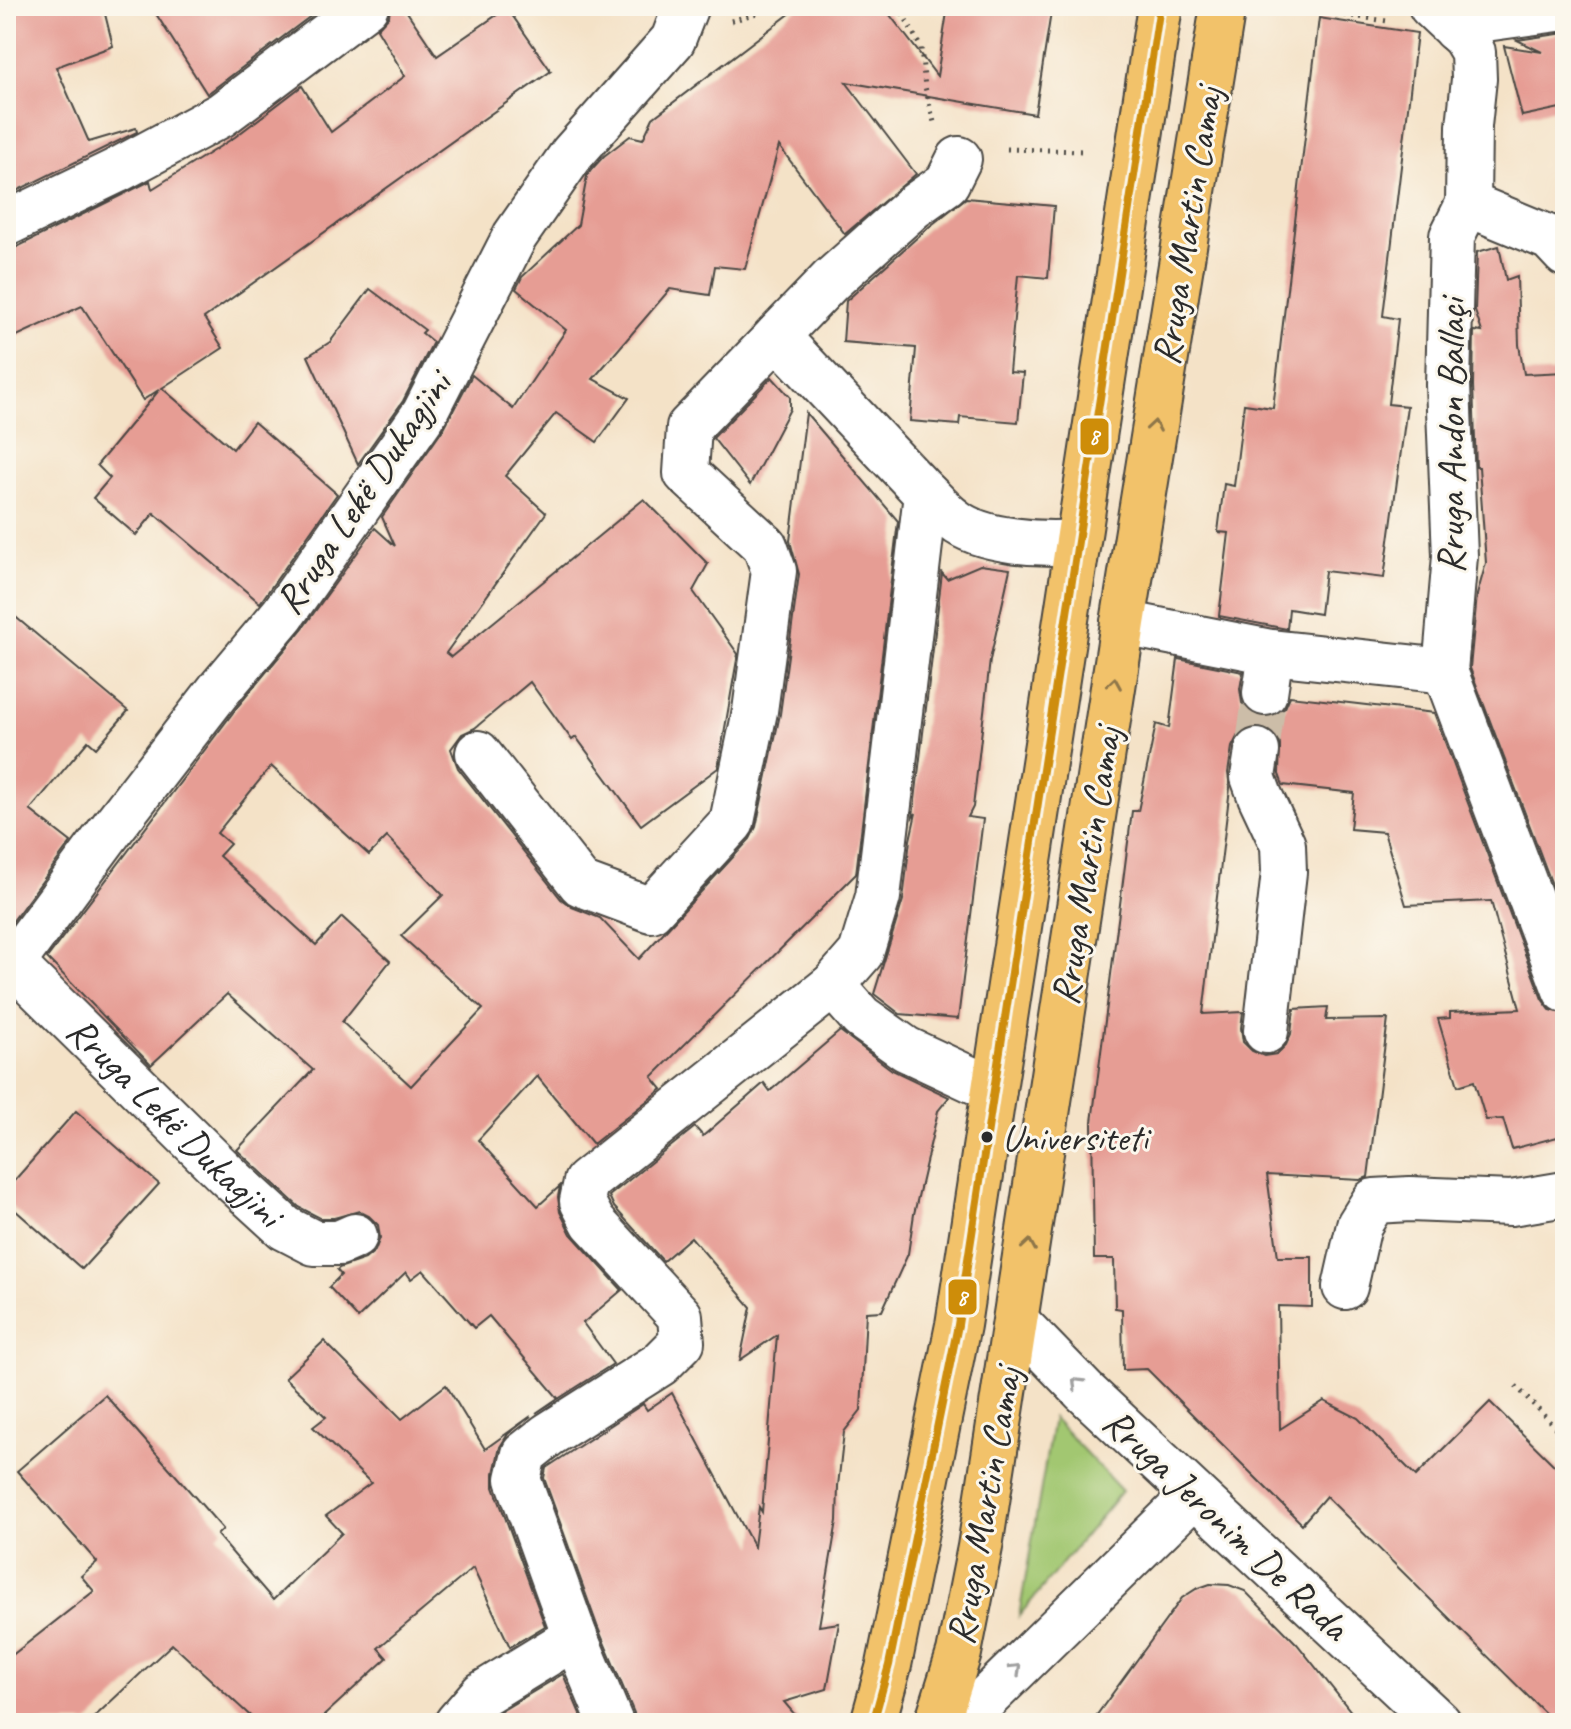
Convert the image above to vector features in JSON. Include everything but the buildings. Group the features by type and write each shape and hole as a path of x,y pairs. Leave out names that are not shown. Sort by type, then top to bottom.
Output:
{"main road":[{"name":"Rruga Martin Camaj","path":"873,1723 889,1665 958,1325 1160,6"},
{"name":"Rruga Martin Camaj","path":"937,1723 959,1653 980,1547 1123,623 1223,6"}],"street":[{"path":"6,224 116,171 221,115 366,6"},
{"name":"Rruga Lekë Dukagjini","path":"355,1236 339,1243 314,1243 285,1228 9,968 125,811 283,614 424,414 515,236 572,154 673,40 686,6"},
{"path":"1439,15 1485,19 1565,8"},
{"path":"1439,15 1464,37 1473,52 1468,204 1560,237"},
{"path":"478,753 581,884 651,910 732,822 755,711 774,571 765,546 686,473 689,427 831,280 913,207 947,183 959,159"},
{"name":"Rruga Andon Ballaçi","path":"1468,204 1452,236 1448,385 1455,556 1445,671 1565,990"},
{"path":"777,336 956,523 993,536 1042,545 1077,542"},
{"path":"611,1723 575,1637 518,1479 524,1454 548,1435 660,1364 682,1342 680,1316 593,1222 582,1201 586,1182 833,985 861,953 878,897 926,494"},
{"path":"1123,623 1268,672 1445,671"},
{"path":"1257,751 1253,777 1283,845 1284,872 1266,1031"},
{"path":"833,985 861,1017 906,1049 994,1090"},
{"path":"1345,1287 1359,1225 1374,1201 1410,1199 1511,1203 1565,1194"},
{"name":"Rruga Jeronim De Rada","path":"1017,1322 1084,1391 1439,1723"},
{"path":"961,1723 1194,1495"},
{"path":"457,1723 482,1694 575,1637"}],"path":[{"path":"1281,6 1383,22 1439,15"},
{"path":"1516,1386 1565,1438"}],"green space":[{"path":"1053,1418 1122,1491 1019,1616"}],"tunnel":[{"path":"1257,751 1265,693"}],"transit line":[{"name":"8","path":"873,1723 889,1665 958,1325 1160,6"}],"place":[{"name":"Universiteti","path":"987,1137"}]}
